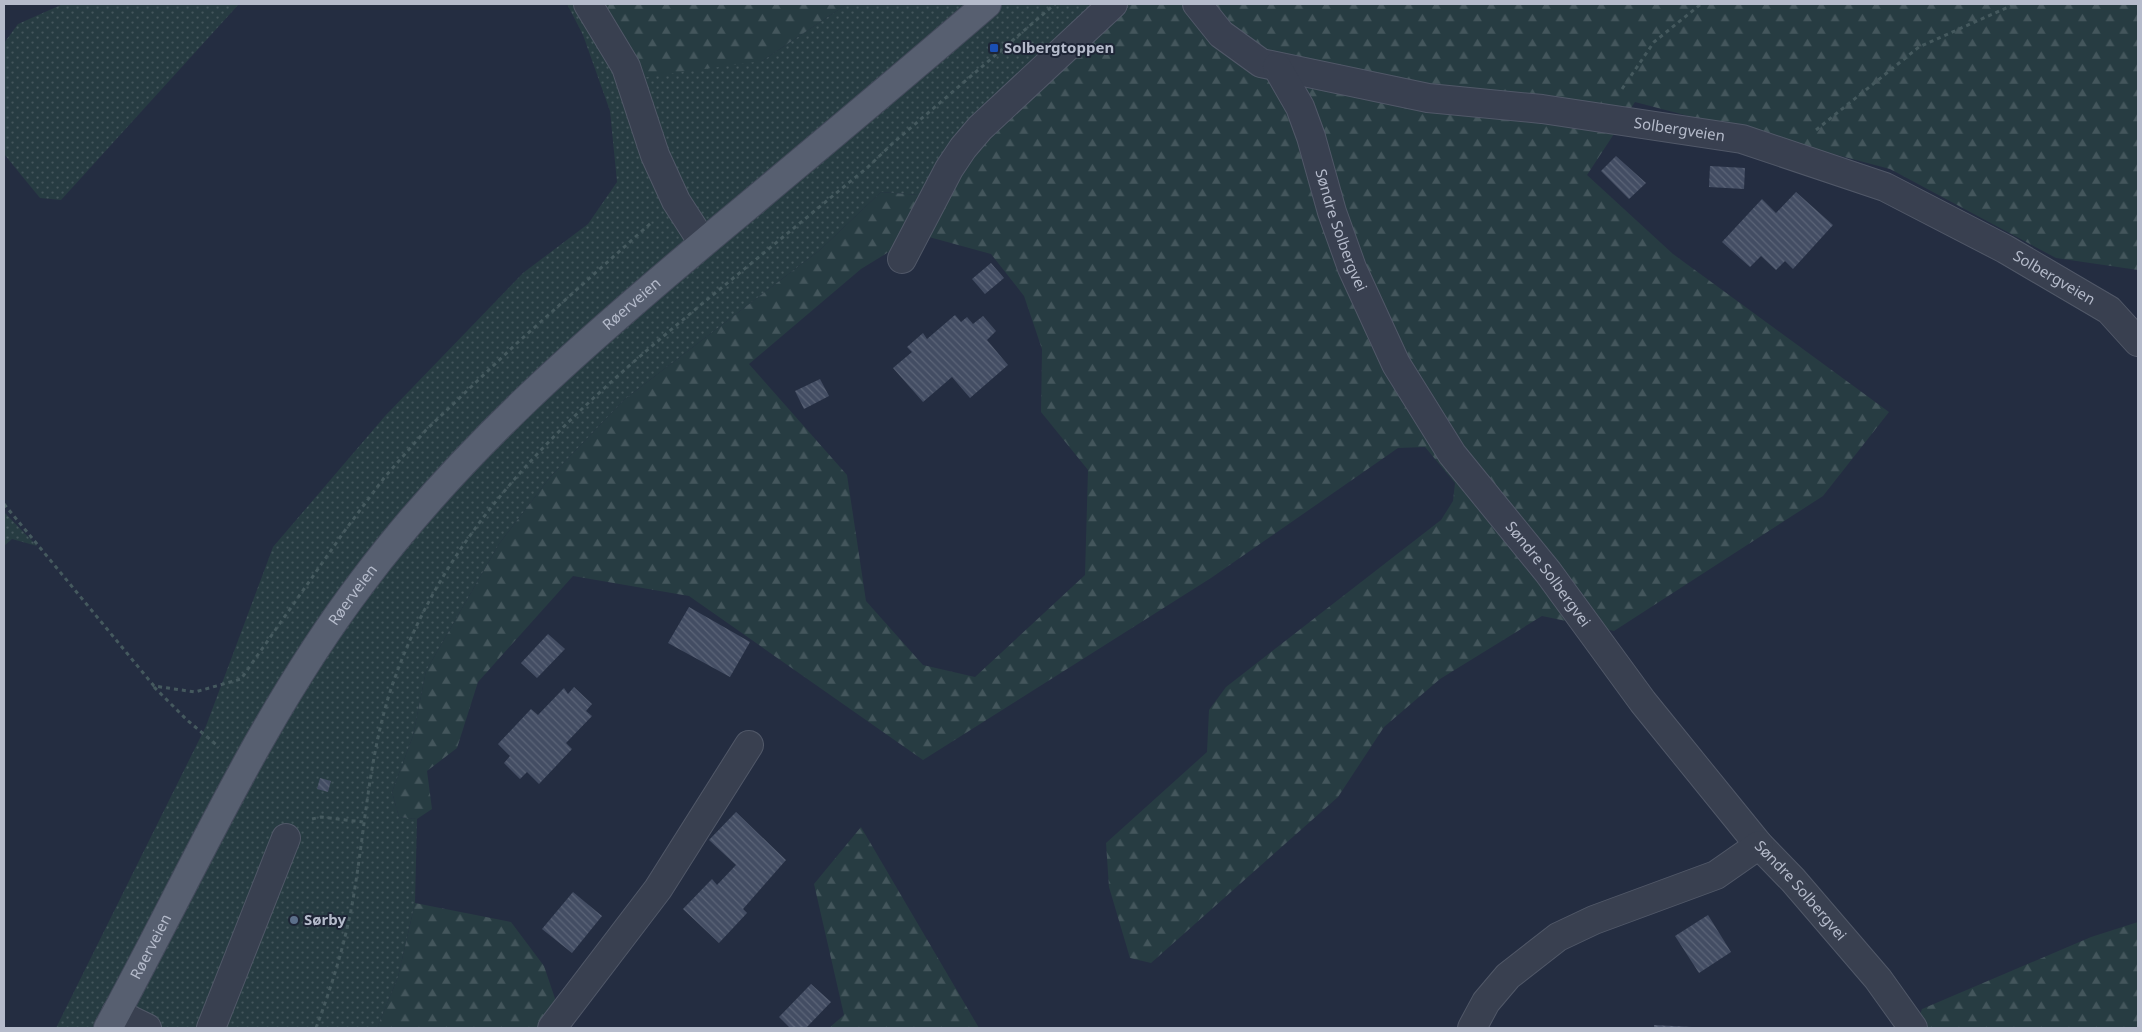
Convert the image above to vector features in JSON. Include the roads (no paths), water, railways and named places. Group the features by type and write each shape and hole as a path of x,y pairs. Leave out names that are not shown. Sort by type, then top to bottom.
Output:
{"main road":[{"name":"Røerveien","path":"112,1021 266,730 298,675 362,581 441,485 515,408 596,333 987,4"}],"street":[{"path":"588,4 626,67 655,155 676,201 703,243"},
{"path":"902,259 963,148 980,128 1113,4"},
{"name":"Solbergveien","path":"1197,4 1209,21 1236,46 1261,63 1428,98 1542,109 1742,139 1885,186 2005,249 2109,310 2138,342"},
{"name":"Søndre Solbergvei","path":"1277,67 1300,107 1311,137 1332,212 1352,268 1396,364 1452,454 1548,572 1643,702 1759,845 1793,880 1878,979 1913,1028"},
{"path":"552,1028 658,889 749,745"},
{"path":"211,1028 286,838"},
{"path":"1472,1028 1486,1002 1508,976 1558,937 1594,920 1716,875 1759,845"},
{"path":"112,1021 147,1028"}],"place":[{"name":"Solbergtoppen","path":"994,48"},
{"name":"Sørby","path":"294,920"}]}
